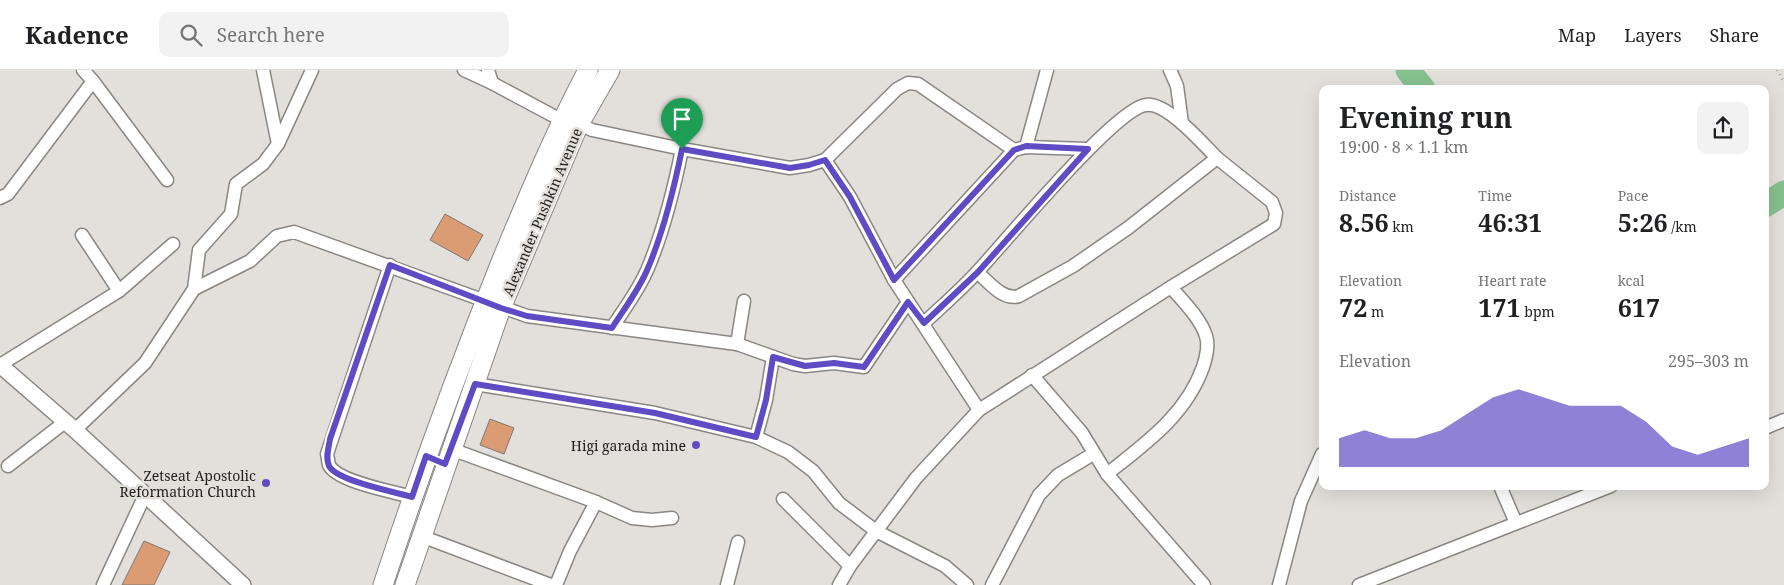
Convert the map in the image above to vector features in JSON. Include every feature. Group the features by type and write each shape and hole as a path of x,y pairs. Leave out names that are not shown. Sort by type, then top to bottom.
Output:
{"main road":[{"name":"Alexander Pushkin Avenue","path":"383,585 426,456 570,122 588,70"},
{"name":"Alexander Pushkin Avenue","path":"570,122 610,70"},
{"name":"Alexander Pushkin Avenue","path":"404,585 475,384 493,304"},
{"path":"426,456 448,457"}],"street":[{"path":"83,70 167,180"},
{"path":"263,70 278,144"},
{"path":"8,466 70,426 144,363 194,289 200,250 231,214 236,184 263,164 278,144 312,70"},
{"path":"464,70 492,82 570,122 592,130 682,149 790,168 825,160 898,89 908,83 918,84 1020,148 1088,149"},
{"path":"488,70 492,82"},
{"path":"894,280 1020,148 1047,70"},
{"path":"1170,70 1177,86 1182,124"},
{"path":"0,198 8,194 92,81"},
{"path":"839,585 850,566 916,478 979,410 1171,286 1274,224 1276,213 1272,202 1217,158 1182,124 1156,105 1138,106 1088,149 978,272 924,323"},
{"path":"612,328 636,292 648,268 673,194 682,149"},
{"path":"978,272 1005,296 1012,298 1019,296 1073,266 1128,228 1217,158"},
{"path":"825,160 850,197 894,280 924,323 979,410"},
{"path":"194,289 250,261 277,236 285,232 294,232 390,265 527,316 737,344 805,366 834,363 864,367 908,302"},
{"path":"82,235 119,291"},
{"path":"173,244 119,291 0,365 70,426 243,585"},
{"path":"390,265 327,454 329,466 336,472 364,485 412,497"},
{"path":"1107,474 1156,434 1180,410 1197,383 1206,358 1207,338 1200,322 1171,286"},
{"path":"737,344 744,301"},
{"path":"756,437 766,400 773,357"},
{"path":"1032,375 1082,433 1093,454 1107,474 1204,585"},
{"path":"475,384 655,413 756,437 794,457 813,472 840,503 876,530 945,566 967,585"},
{"path":"1769,426 1784,420"},
{"path":"995,584 1040,495 1058,476 1093,454"},
{"path":"448,457 596,502 632,518 652,520 672,518"},
{"path":"1279,585 1301,501 1317,471"},
{"path":"1502,490 1516,523"},
{"path":"1359,585 1601,490"},
{"path":"103,585 145,495"},
{"path":"783,499 850,566"},
{"path":"556,585 570,551 596,502"},
{"path":"421,536 551,585"},
{"path":"727,585 738,542"}],"path":[{"path":"1777,70 1784,82"}],"building":[{"path":"445,214 483,235 468,261 430,240"},
{"path":"490,419 514,428 504,454 480,445"},
{"path":"144,541 170,552 154,585 122,585"}],"waterway":[{"path":"1408,70 1420,85"},
{"path":"1769,202 1784,193"}],"place":[{"name":"Higi garada mine","path":"696,445"},
{"name":"Zetseat Apostolic Reformation Church","path":"266,483"}],"route":[{"path":"1026,146 1088,149 978,272 924,323 908,302 864,367 859,368 834,363 805,366 773,357 766,400 756,437 655,413 475,384 445,464 426,456 412,497 364,485 336,472 329,466 327,454 330,439 390,265 486,300 501,308 527,316 612,328 636,292 648,268 673,194 682,149 790,168 825,160 850,197 894,280 1014,150 1026,146"}]}
